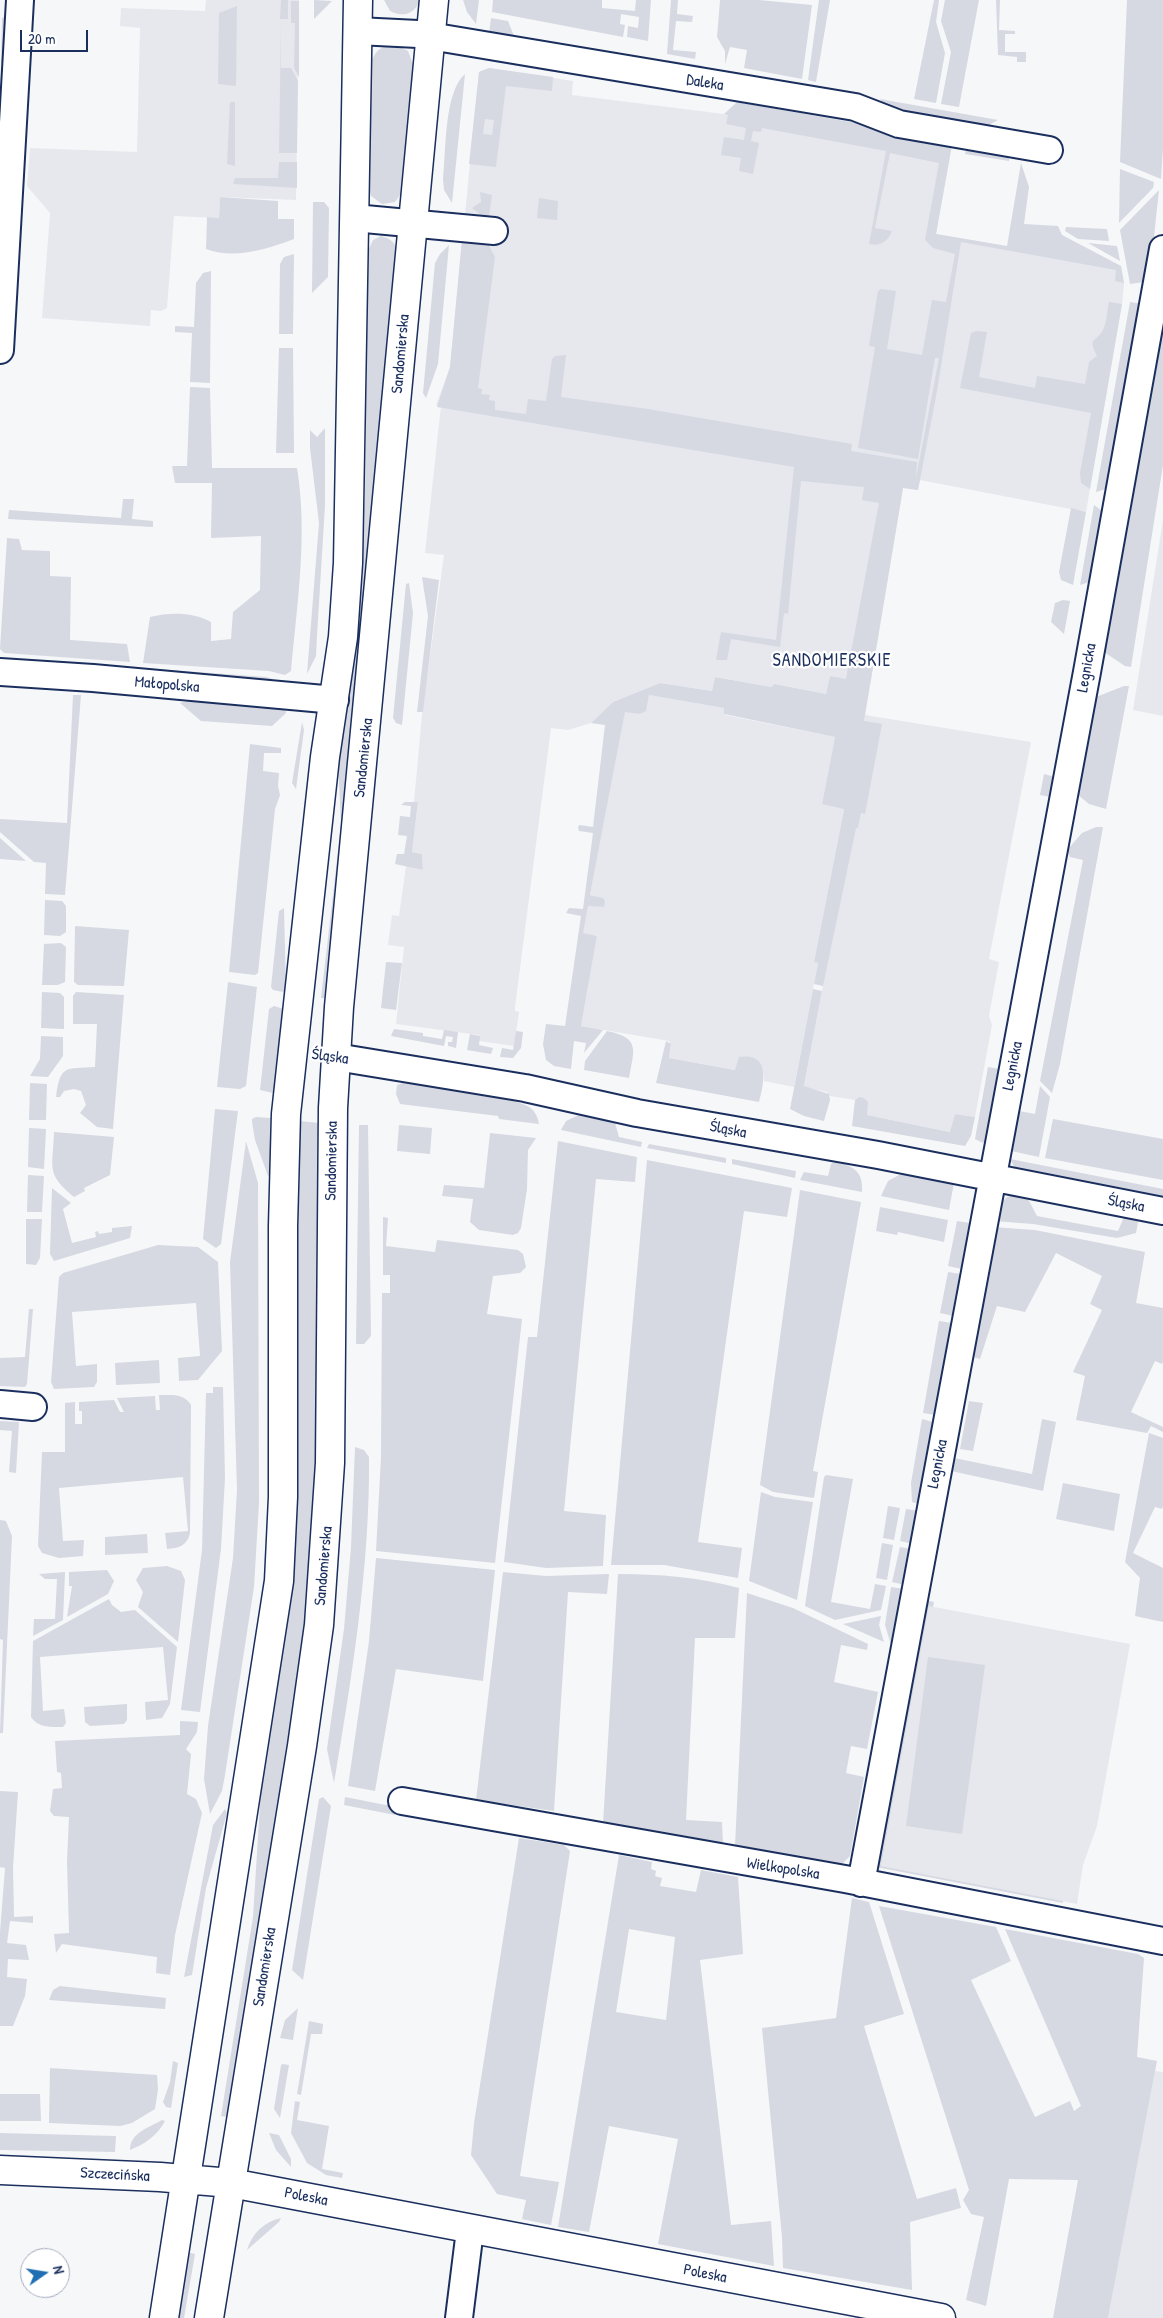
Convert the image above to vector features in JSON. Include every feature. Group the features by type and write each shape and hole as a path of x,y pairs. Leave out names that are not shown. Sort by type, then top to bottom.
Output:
{"street":[{"path":"0,350 20,0"},
{"path":"164,2318 279,1581 283,1497 284,1155 292,1052 324,766 343,637 348,563 358,0"},
{"name":"Sandomierska","path":"209,2318 303,1736 320,1615 330,1463 331,1198 336,1057 434,0"},
{"name":"Daleka","path":"357,30 431,36 855,107 898,124 1049,150"},
{"path":"354,218 414,222 494,231"},
{"name":"Legnicka","path":"861,1883 1085,681 1163,249"},
{"name":"Małopolska","path":"0,672 93,678 335,700"},
{"name":"Śląska","path":"292,1052 336,1057 525,1088 637,1113 878,1155 1163,1211"},
{"path":"0,1404 33,1407"},
{"name":"Wielkopolska","path":"402,1801 861,1883 1163,1941"},
{"name":"Szczecińska","path":"0,2170 231,2183"},
{"name":"Poleska","path":"231,2183 470,2230 941,2318"},
{"path":"459,2318 470,2230"}],"shaded area":[{"path":"206,0 299,0 296,200 220,197 219,218 174,216 167,308 161,311 151,310 150,326 42,318 50,213 27,186 30,148 137,152 140,28 120,26 121,8 205,11"},
{"path":"281,0 288,0 288,19 280,19"},
{"path":"314,0 332,1 314,19"},
{"path":"384,0 420,0 412,11 399,14 390,11"},
{"path":"463,0 479,0 476,24 467,12"},
{"path":"493,0 602,0 602,8 635,11 636,0 651,0 648,41 627,37 628,26 638,28 639,17 621,14 620,24 625,25 623,37 492,12"},
{"path":"671,0 678,0 677,14 693,16 692,22 676,21 673,50 696,52 695,59 667,54"},
{"path":"720,0 759,0 812,5 802,79 744,68 747,50 730,47 725,64 725,51 717,37"},
{"path":"819,0 830,0 816,82 808,80"},
{"path":"934,0 939,0 936,22 945,53 936,103 914,99"},
{"path":"945,0 979,0 959,107 941,104 951,52 941,21"},
{"path":"996,0 1000,0 999,30 1015,31 1015,34 1005,34 1005,52 1026,52 1026,62 1017,62 1017,57 998,55"},
{"path":"1127,0 1163,0 1163,148 1161,179 1120,162"},
{"path":"291,1 299,1 299,77 294,68 295,23 291,23"},
{"path":"237,6 236,86 218,84 219,13"},
{"path":"2,17 8,20 6,63 1,63"},
{"path":"491,18 508,21 516,41 489,34"},
{"path":"281,23 281,68 291,68 298,81 297,153 279,153"},
{"path":"395,45 408,51 414,67 403,191 395,202 382,204 371,196 369,189 371,62 380,49"},
{"path":"498,60 554,68 553,72 489,61"},
{"path":"666,60 704,66 701,68 668,66"},
{"path":"489,68 573,81 572,95 724,114 728,112 950,151 936,234 1121,266 1124,283 1086,512 920,480 918,490 903,488 870,686 830,676 826,694 776,684 771,687 715,677 712,691 660,683 613,702 591,723 568,730 551,728 515,1007 515,1011 519,1012 514,1046 479,1041 479,1035 396,1024 404,947 388,945 392,915 399,916 406,866 423,870 422,854 412,852 418,803 414,802 422,715 444,555 425,553 441,406 436,405 450,367 479,72"},
{"path":"489,68 553,77 552,91 506,86 496,167 469,164 479,72","holes":["485,119 494,120 492,135 483,134"]},
{"path":"465,74 452,203 444,190 443,179 447,123 453,94"},
{"path":"880,99 998,120 989,125 982,125 887,108"},
{"path":"230,102 235,102 235,166 227,164"},
{"path":"737,102 953,140 936,234 1007,246 1021,163 1029,187 1024,224 1058,226 1062,235 1121,266 1124,283 1115,281 1116,270 961,242 937,391 918,490 903,488 864,721 882,724 865,814 861,813 858,828 856,828 823,986 814,984 818,963 814,962 844,809 822,804 835,737 724,714 724,708 649,695 646,711 640,714 625,712 590,895 603,898 605,901 604,907 588,906 583,933 597,936 581,1026 603,1030 584,1053 586,1043 574,1041 571,1069 554,1066 546,1060 543,1044 546,1024 565,1026 581,916 566,913 569,908 583,909 593,833 579,831 578,828 579,825 593,827 605,725 591,723 613,702 660,683 712,691 715,677 771,687 775,684 826,694 830,676 846,679 879,503 862,500 864,487 801,481 788,614 784,613 780,647 731,639 727,660 716,660 721,632 776,640 794,467 437,407 450,367 462,239 488,244 495,257 478,388 482,389 481,394 490,395 489,400 495,401 495,410 526,414 528,399 546,401 552,359 555,356 566,355 561,397 648,409 852,444 851,451 917,462 916,478 939,358 935,358 918,459 858,448 875,347 869,346 878,291 881,289 896,291 887,349 922,355 932,300 946,302 955,254 933,248 925,240 939,163 890,153 875,228 892,231 883,242 877,245 869,244 886,151 762,128 761,132 753,131 751,141 759,143 753,174 739,171 741,158 721,155 724,137 744,140 746,128 726,124 728,115 724,114"},
{"path":"967,145 1009,154 1009,161 965,154"},
{"path":"279,162 297,162 297,188 233,184 235,178 278,178"},
{"path":"1120,169 1154,182 1153,188 1119,223"},
{"path":"1159,190 1150,274 1144,282 1130,284 1120,230"},
{"path":"480,192 492,195 489,217 482,216 472,208 481,202"},
{"path":"220,197 278,201 278,219 294,219 294,239 250,252 228,253 206,249 207,217 219,218"},
{"path":"539,198 558,201 557,220 537,218"},
{"path":"313,202 324,202 329,208 328,277 312,293"},
{"path":"1066,227 1107,229 1109,241 1078,239 1065,231"},
{"path":"381,236 393,242 397,254 327,998 321,998 341,825 338,759 355,660 360,598 365,491 368,251 373,240"},
{"path":"1088,243 1117,246 1120,261"},
{"path":"449,245 438,364 426,398 423,393 435,263 440,254"},
{"path":"294,254 293,334 279,334 280,264 284,257"},
{"path":"211,271 210,383 190,382 192,333 175,332 175,326 194,327 196,283 203,273"},
{"path":"1109,302 1122,304 1090,489 1081,483 1080,473 1091,413 960,388 971,333 976,331 987,332 979,377 1035,388 1037,376 1085,384 1089,362 1097,356 1093,342 1104,327"},
{"path":"1130,302 1143,304 1109,488 1096,492"},
{"path":"1163,307 1163,465 1131,667 1125,666 1104,652"},
{"path":"279,348 293,348 294,453 276,453"},
{"path":"190,387 210,388 212,468 297,468 302,519 302,544 291,671 285,675 269,671 143,663 150,617 165,614 197,616 211,622 211,641 231,639 233,612 260,590 261,536 211,538 212,483 175,483 172,466 187,466"},
{"path":"325,428 325,505 316,656 307,674 319,523 310,448 310,430 317,437"},
{"path":"123,499 134,499 132,519 153,521 153,527 8,519 9,510 121,518"},
{"path":"1094,505 1105,513 1092,581 1080,585"},
{"path":"1071,508 1086,512 1073,585 1061,580 1059,572"},
{"path":"1163,520 1163,716 1133,710"},
{"path":"7,538 19,539 22,550 50,551 50,576 71,577 70,640 127,644 130,662 4,653 0,649"},
{"path":"422,577 439,580 423,712 417,712 428,616"},
{"path":"409,583 413,613 402,725 396,723 393,718 406,584"},
{"path":"1063,600 1070,601 1064,634 1051,622 1055,603"},
{"path":"143,668 273,679 268,681 143,672"},
{"path":"1124,686 1129,686 1106,809 1089,804 1077,794 1096,697"},
{"path":"73,695 81,695 65,895 45,894 46,863 34,862 0,832 0,819 67,823"},
{"path":"649,695 725,708 725,715 835,737 822,804 844,808 814,962 818,963 794,1087 764,1081 764,1075 751,1058 743,1057 736,1070 669,1058 671,1045 669,1041 581,1026 597,936 582,934 588,905 603,907 605,901 602,898 590,895 625,711 640,714 645,711"},
{"path":"188,701 285,709 286,713 272,726 201,721 180,703"},
{"path":"865,715 1031,742 989,959 999,962 989,1016 992,1025 975,1117 955,1114 951,1132 867,1115 859,1097 855,1100 830,1096 827,1092 804,1087 870,723 864,722"},
{"path":"302,722 304,730 296,789 292,783"},
{"path":"250,744 281,748 281,753 264,753 263,771 279,773 278,786 280,795 275,809 258,973 255,975 229,972"},
{"path":"1044,774 1059,778 1056,798 1040,795"},
{"path":"405,802 418,802 412,852 422,854 423,870 395,864 397,854 404,854 407,836 398,835 400,816 410,817 411,806 401,805"},
{"path":"1096,827 1103,827 1060,1064 1052,1093 1040,1081 1083,860 1070,857 1067,850 1082,833"},
{"path":"0,838 26,861 0,859"},
{"path":"45,900 62,901 66,906 66,932 60,936 44,935"},
{"path":"284,908 286,989 283,992 273,990 271,987 279,911"},
{"path":"75,926 129,930 124,986 78,985 74,982"},
{"path":"61,943 66,947 65,982 58,985 42,985 44,944"},
{"path":"386,962 402,963 396,1010 381,1008"},
{"path":"228,982 257,987 246,1086 240,1089 217,1087"},
{"path":"813,989 822,991 804,1086 829,1094 830,1100 824,1121 804,1116 790,1109"},
{"path":"42,992 60,993 64,997 64,1029 41,1028"},
{"path":"76,992 124,995 113,1129 97,1127 80,1113 86,1105 81,1091 74,1089 64,1091 60,1097 56,1097 60,1079 66,1070 95,1067 97,1024 73,1024 73,996"},
{"path":"274,1006 284,1009 275,1092 273,1093 260,1090 269,1009"},
{"path":"394,1029 423,1033 423,1036 442,1039 444,1030 458,1032 456,1048 448,1046 448,1042 452,1042 453,1037 446,1036 444,1046 391,1036"},
{"path":"516,1031 523,1032 521,1048 513,1058 500,1057 502,1048 513,1050"},
{"path":"607,1031 625,1037 633,1047 629,1078 584,1070 585,1061"},
{"path":"470,1034 480,1036 479,1045 493,1048 491,1054 467,1050"},
{"path":"41,1036 63,1037 63,1056 48,1077 30,1076 40,1059"},
{"path":"666,1041 671,1044 669,1058 735,1070 739,1057 756,1059 761,1064 763,1070 759,1102 656,1083"},
{"path":"988,1067 1005,1070 993,1129 983,1143 975,1139"},
{"path":"30,1083 47,1084 46,1120 29,1120"},
{"path":"403,1083 469,1092 520,1103 533,1110 539,1124 499,1119 498,1116 400,1104 396,1094 397,1085"},
{"path":"1040,1086 1050,1097 1039,1157 1011,1151 1019,1111 1035,1114"},
{"path":"859,1097 864,1098 868,1102 867,1115 950,1132 955,1114 975,1117 971,1136 965,1146 852,1126 855,1100"},
{"path":"215,1109 238,1111 221,1244 216,1248 203,1239"},
{"path":"581,1114 614,1119 619,1137 642,1142 641,1147 561,1130 566,1121"},
{"path":"256,1117 271,1118 273,1121 272,1172 268,1176 255,1140 252,1119"},
{"path":"1053,1119 1163,1139 1163,1180 1045,1158"},
{"path":"299,1121 319,1123 316,1443 311,1562 300,1666 227,2117 221,2116 253,1917 261,1789 293,1570 296,1511"},
{"path":"359,1125 368,1125 371,1336 364,1344 356,1344"},
{"path":"399,1125 432,1128 430,1154 397,1151"},
{"path":"29,1128 46,1129 44,1169 28,1167"},
{"path":"54,1132 114,1137 110,1175 84,1188 85,1191 74,1197 58,1182 53,1169"},
{"path":"490,1133 536,1138 528,1150 527,1189 521,1228 518,1233 513,1235 479,1230 470,1222 473,1199 442,1196 444,1185 484,1188"},
{"path":"246,1141 258,1183 259,1503 254,1587 225,1775 222,1791 210,1814 204,1779 208,1726 233,1558 237,1490 230,1262"},
{"path":"558,1141 637,1157 635,1182 596,1179 564,1511 606,1515 603,1566 546,1568 504,1562 528,1337 537,1337"},
{"path":"649,1144 726,1158 726,1163 647,1148"},
{"path":"732,1159 796,1171 795,1178 732,1164"},
{"path":"1010,1159 1163,1189 1163,1200 1016,1170"},
{"path":"647,1160 792,1188 787,1217 744,1211 698,1542 742,1548 738,1578 664,1565 611,1565"},
{"path":"834,1162 856,1170 861,1179 862,1192 800,1180 804,1172 828,1176 831,1164"},
{"path":"28,1175 44,1176 42,1212 27,1212"},
{"path":"899,1175 912,1175 954,1183 949,1210 881,1196 888,1181"},
{"path":"52,1188 71,1203 63,1209 72,1243 96,1237 95,1232 98,1231 99,1234 112,1232 112,1228 132,1226 130,1238 54,1261 50,1254"},
{"path":"800,1190 861,1202 813,1471 818,1472 814,1498 773,1492 760,1485"},
{"path":"1013,1195 1027,1197 1037,1216 1118,1231 1124,1217 1139,1217 1136,1233 1117,1238 1033,1224 994,1221 1002,1202"},
{"path":"880,1207 948,1220 944,1242 898,1232 897,1235 876,1231"},
{"path":"383,1217 388,1218 386,1246 435,1252 437,1240 518,1250 523,1254 526,1267 520,1273 493,1276 487,1314 522,1319 495,1563 376,1551 381,1457 382,1293 390,1293 390,1275 383,1275"},
{"path":"26,1219 42,1219 40,1258 36,1265 26,1264"},
{"path":"957,1221 970,1223 962,1269 948,1266"},
{"path":"993,1227 1035,1230 1145,1252 1136,1303 1163,1308 1163,1361 1162,1364 1155,1361 1131,1412 1163,1427 1163,1432 1151,1426 1147,1433 1076,1420 1085,1376 1073,1372 1102,1310 1090,1304 1102,1276 1056,1253 1025,1312 997,1306 980,1359 970,1356"},
{"path":"158,1245 198,1247 218,1262 222,1351 198,1380 179,1381 178,1358 200,1356 196,1303 72,1312 76,1366 97,1364 97,1382 94,1387 54,1389 51,1382 59,1277 63,1273"},
{"path":"948,1272 961,1274 953,1316 940,1313"},
{"path":"29,1309 33,1309 27,1384 25,1387 0,1386 0,1358 25,1357"},
{"path":"939,1321 952,1323 935,1415 923,1413"},
{"path":"159,1360 160,1383 116,1385 115,1363"},
{"path":"213,1387 223,1387 225,1478 221,1549 200,1712 181,1710 202,1550 206,1393 213,1393"},
{"path":"159,1395 173,1395 185,1398 191,1405 190,1533 185,1544 167,1549 165,1533 188,1531 183,1477 59,1488 63,1541 84,1540 83,1556 59,1558 42,1553 38,1546 42,1452 65,1452 65,1403 75,1402 75,1424 82,1424 82,1411 79,1411 79,1402 114,1400 120,1412 124,1412 117,1398 155,1396 156,1410 160,1410"},
{"path":"969,1401 983,1403 973,1451 960,1449"},
{"path":"922,1419 933,1422 920,1504 912,1502 911,1483"},
{"path":"1042,1419 1056,1422 1043,1491 951,1471 954,1458 1032,1474"},
{"path":"0,1421 19,1422 16,1473 9,1472 12,1431 0,1430"},
{"path":"1149,1433 1163,1438 1163,1506 1162,1509 1155,1507 1133,1553 1163,1568 1163,1622 1135,1616 1140,1578 1125,1562"},
{"path":"355,1447 364,1450 369,1457 369,1498 359,1621 334,1783 327,1749 344,1629 351,1547"},
{"path":"826,1475 853,1479 831,1602 870,1609 875,1584 886,1586 881,1610 835,1620 805,1606 824,1477"},
{"path":"1063,1483 1120,1494 1114,1531 1056,1519"},
{"path":"761,1492 775,1497 813,1502 797,1600 749,1581"},
{"path":"888,1506 900,1508 894,1540 883,1538"},
{"path":"906,1509 919,1511 913,1544 900,1541"},
{"path":"0,1520 6,1521 12,1536 3,1733 0,1733 3,1640 0,1639"},
{"path":"147,1534 148,1553 105,1555 105,1537"},
{"path":"882,1543 893,1545 887,1580 876,1578"},
{"path":"900,1547 912,1549 905,1585 892,1582"},
{"path":"376,1558 495,1570 483,1681 396,1669 375,1791 348,1786 369,1641"},
{"path":"167,1566 181,1571 185,1580 178,1642 138,1607 143,1592 136,1580 143,1568"},
{"path":"107,1570 114,1581 108,1594 67,1617 72,1586 69,1586 69,1572"},
{"path":"65,1572 63,1620 33,1636 34,1619 55,1619 57,1579 45,1579 39,1574"},
{"path":"503,1572 546,1576 609,1574 607,1594 568,1592 554,1811 476,1800"},
{"path":"618,1574 679,1577 739,1588 735,1638 695,1638 686,1820 722,1822 723,1844 603,1824"},
{"path":"891,1587 904,1589 893,1646 891,1645 885,1625"},
{"path":"747,1593 793,1608 868,1644 867,1650 841,1645 834,1682 878,1692 867,1749 851,1746 846,1773 864,1777 850,1856 843,1863 842,1867 735,1846"},
{"path":"109,1599 112,1605 121,1612 135,1610 177,1647 170,1704 162,1718 146,1720 145,1702 168,1700 163,1647 40,1657 43,1711 64,1709 66,1723 63,1727 54,1727 37,1723 31,1717 33,1641"},
{"path":"924,1600 934,1602 933,1607 929,1606 881,1866 1063,1901 1063,1903 876,1867"},
{"path":"929,1606 1130,1644 1097,1826 1083,1865 1077,1904 881,1866"},
{"path":"881,1616 879,1625 884,1642 843,1624"},
{"path":"928,1657 985,1665 962,1834 906,1826"},
{"path":"127,1704 127,1720 124,1724 90,1726 85,1722 84,1707"},
{"path":"180,1721 198,1722 197,1732 186,1749 191,1754 187,1794 196,1799 202,1813 175,1935 170,1975 156,1973 157,1957 62,1944 56,1953 54,1934 69,1933 67,1861 69,1817 54,1816 50,1811 53,1789 62,1788 61,1773 57,1772 55,1741 180,1735"},
{"path":"0,1791 18,1792 13,1868 14,1917 33,1916 33,1923 10,1921 7,1943 26,1945 29,1960 8,1959 7,1977 27,1979 25,1996 13,2026 0,2026 0,1932 5,1868 0,1867"},
{"path":"323,1797 331,1806 303,1980 292,1970 319,1799"},
{"path":"345,1797 396,1807 395,1815 344,1805"},
{"path":"225,1809 227,1813 206,1888 192,1975 184,1977 213,1825"},
{"path":"519,1838 564,1845 570,1851 520,2176 559,2182 551,2225 522,2219 526,2200 497,2194 471,2155 474,2123"},
{"path":"619,1855 652,1862 651,1869 656,1871 655,1876 662,1878 660,1886 696,1892 701,1870 738,1877 743,1954 700,1960 731,2225 771,2221 774,2266 658,2244 678,2139 609,2126 589,2232 558,2227","holes":["629,1929 675,1937 666,2020 616,2012"]},
{"path":"852,1898 869,1902 904,2014 864,2026 917,2199 956,2188 961,2208 910,2222 912,2290 783,2268 782,2237 762,2028 836,2018"},
{"path":"879,1906 996,1927 1011,1961 971,1980 1035,2117 1070,2101 1074,2111 1081,2106 1005,1929 1138,1954 1144,1958 1137,2057 1157,2061 1108,2318 1053,2318 1078,2180 1009,2179 986,2306 966,2300 984,2217 971,2214 963,2200 969,2190"},
{"path":"60,1986 166,1998 165,2009 49,2000 53,1990"},
{"path":"298,2008 293,2040 280,2038 285,2020"},
{"path":"309,2021 323,2024 322,2034 311,2034 301,2095 297,2094"},
{"path":"173,2061 178,2063 171,2108 166,2107 163,2102 170,2082"},
{"path":"281,2065 289,2065 280,2118 274,2109"},
{"path":"50,2068 157,2075 158,2089 155,2109 132,2123 120,2126 49,2123"},
{"path":"1155,2071 1163,2072 1163,2318 1108,2318"},
{"path":"0,2094 40,2094 41,2121 0,2121"},
{"path":"295,2101 300,2102 297,2120 329,2126 322,2169 343,2173 342,2178 326,2175 307,2163 291,2133"},
{"path":"162,2120 165,2121 155,2135 130,2150 136,2135"},
{"path":"0,2133 116,2136 115,2152 0,2150"},
{"path":"269,2133 279,2135 291,2159 291,2167 276,2150"},
{"path":"281,2218 279,2222 247,2250 255,2233 269,2222"},
{"path":"187,2252 195,2254 184,2318 178,2318"}],"district":[{"name":"SANDOMIERSKIE","path":"832,661"}]}
